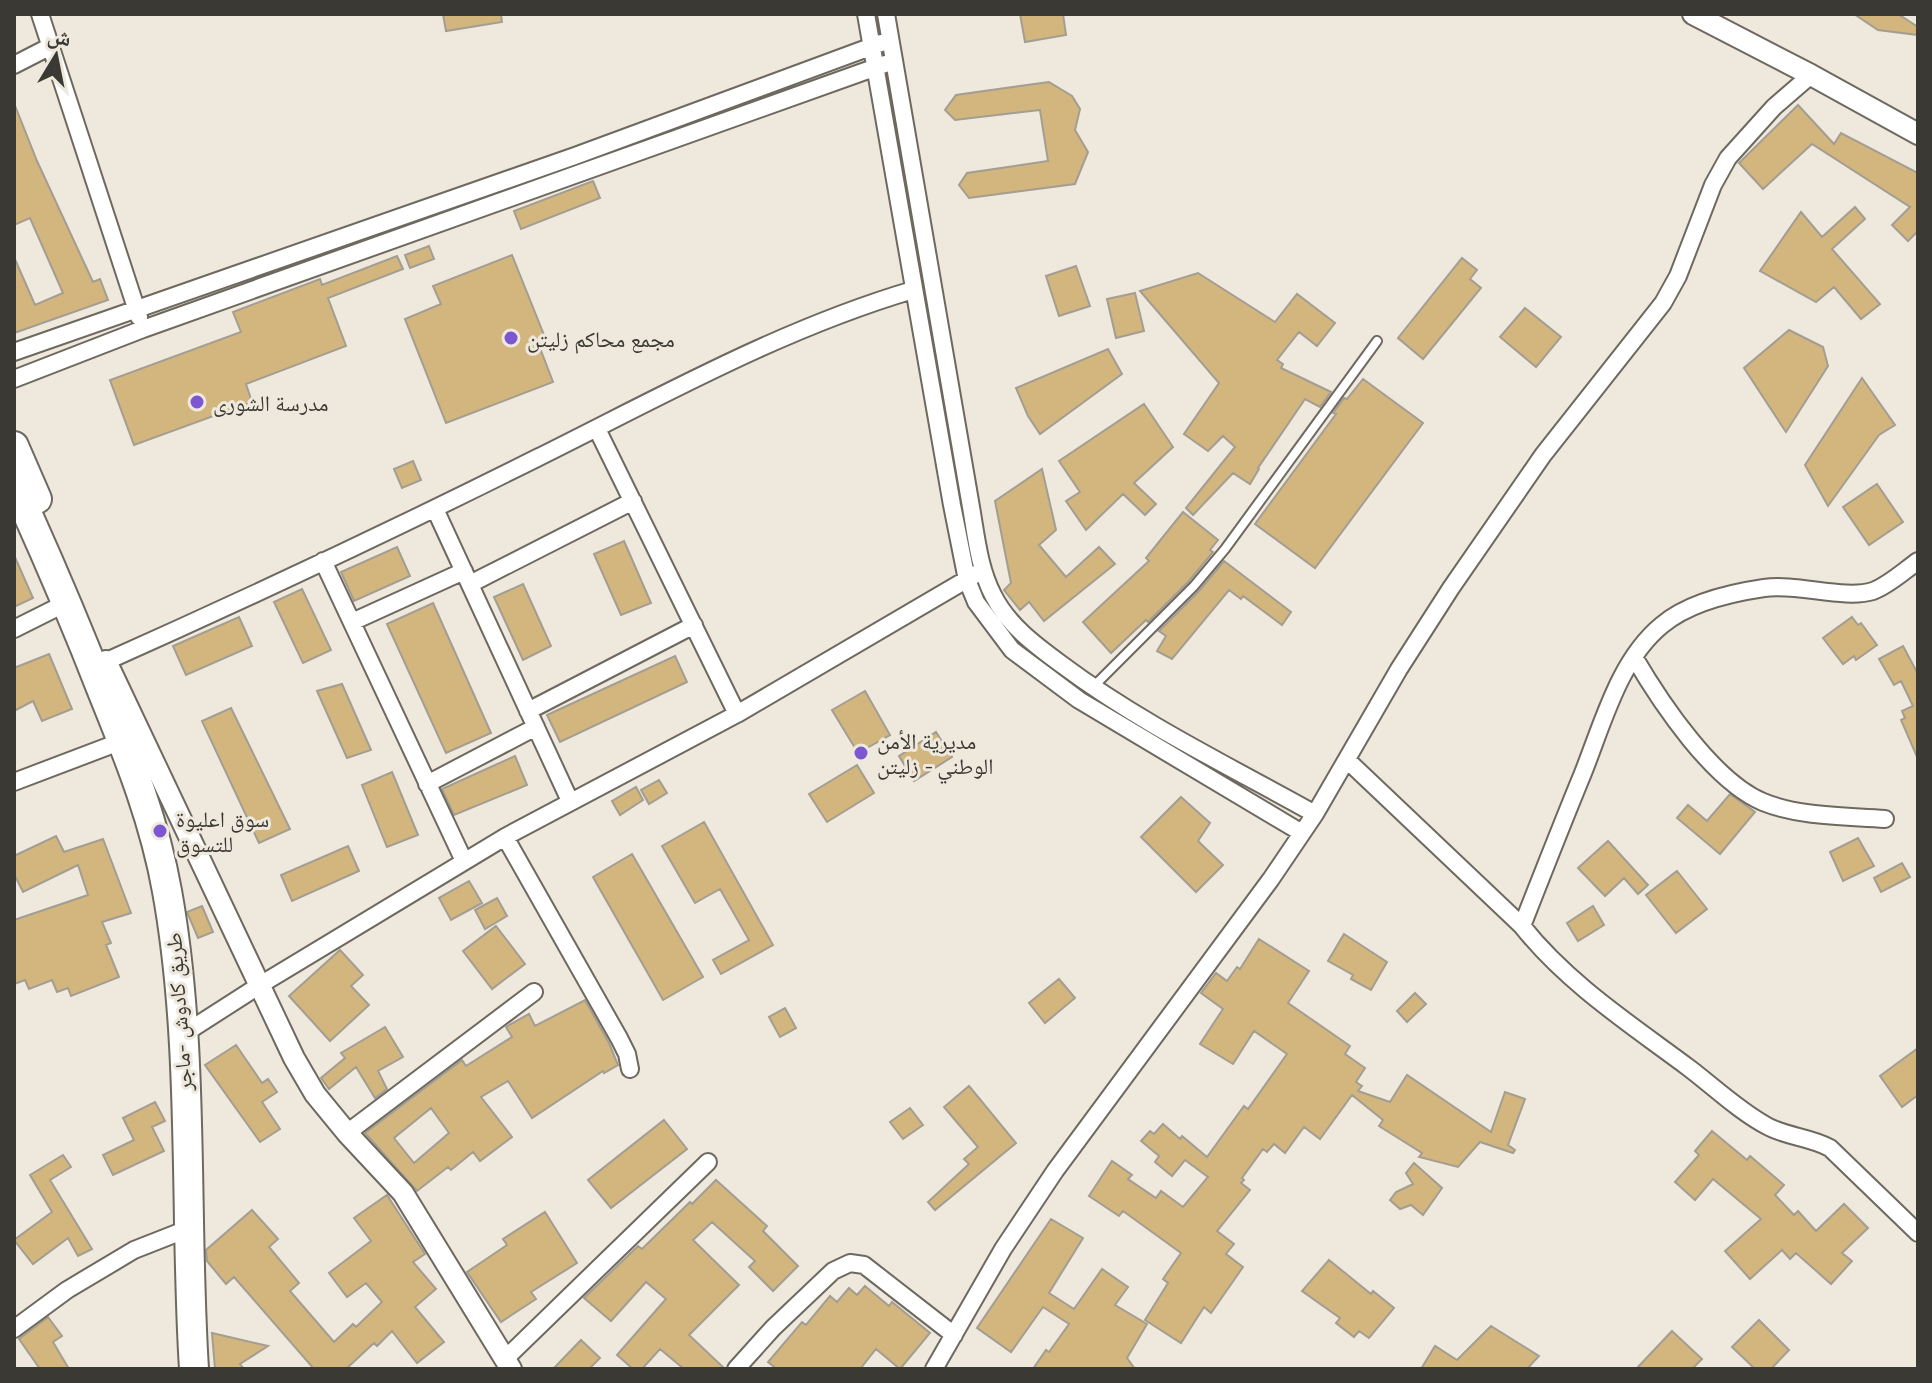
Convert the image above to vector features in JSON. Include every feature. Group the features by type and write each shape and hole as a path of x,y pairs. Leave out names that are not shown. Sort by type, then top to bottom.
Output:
{"highway":[{"path":"14,446 99,664"},
{"path":"14,484 66,603 99,664"},
{"name":"طريق كادوش -ماجر","path":"99,664 155,833 167,893 182,1035 194,1369"}],"street":[{"path":"40,14 143,329"},
{"path":"866,14 967,580 976,602 1012,650 1079,700 1302,833"},
{"path":"886,14 930,282 983,570 994,597 1025,637 1093,688 1315,814"},
{"path":"1693,14 1918,134"},
{"path":"14,379 577,164 891,40"},
{"path":"14,65 51,46"},
{"path":"14,352 137,308 894,61"},
{"path":"934,1369 1003,1249 1055,1171 1315,814 1399,669 1486,537 1543,455 1663,303 1678,276 1713,185 1728,158 1774,107 1811,75"},
{"path":"708,1162 508,1364 403,1193 315,1094 294,1058 99,664 435,509 796,331 913,290"},
{"path":"597,429 737,714"},
{"path":"352,622 467,578 633,501"},
{"path":"435,509 570,801"},
{"path":"323,561 464,861"},
{"path":"1522,926 1616,689 1646,639 1664,622 1700,604 1765,588 1871,591 1887,584 1918,561"},
{"path":"182,1035 505,837 737,714 983,570"},
{"path":"14,629 66,603"},
{"path":"528,711 694,625"},
{"path":"1634,657 1662,704 1719,769 1745,793 1765,803 1802,812 1885,819"},
{"path":"427,784 536,727"},
{"path":"14,782 122,741"},
{"path":"1347,760 1522,926 1545,956 1611,1010 1765,1125 1830,1148 1918,1233"},
{"path":"505,837 619,1038 630,1069"},
{"path":"347,1133 534,992"},
{"path":"14,1329 67,1290 134,1250 190,1228"},
{"path":"736,1369 773,1328 833,1271 850,1263 864,1265 954,1335"}],"lane":[{"path":"1079,700 1194,586 1225,549 1377,341"}],"building":[{"path":"443,14 501,14 502,22 446,31"},
{"path":"1020,14 1063,14 1066,35 1025,42"},
{"path":"1854,14 1898,14 1918,27 1918,35 1878,30"},
{"path":"1049,82 1072,96 1080,109 1075,130 1088,152 1075,184 969,198 959,185 967,173 1048,161 1040,110 955,120 945,110 956,95"},
{"path":"14,103 93,282 100,279 108,300 14,333 14,257 35,305 63,293 30,218 14,225"},
{"path":"1798,105 1834,144 1841,133 1918,173 1918,231 1908,241 1892,225 1910,207 1812,144 1763,189 1739,163"},
{"path":"593,181 600,198 521,229 514,211"},
{"path":"1855,207 1865,219 1832,249 1880,304 1861,319 1834,287 1816,302 1760,271 1801,212 1822,237"},
{"path":"429,246 434,259 410,268 405,255"},
{"path":"512,255 548,345 540,348 553,382 446,423 405,319 441,304 433,286"},
{"path":"397,256 403,269 328,298 346,346 246,384 252,402 134,445 110,380 241,332 233,312 320,279 322,285"},
{"path":"1462,258 1477,270 1470,279 1481,288 1423,359 1398,338"},
{"path":"1076,266 1090,306 1059,316 1046,276"},
{"path":"1198,273 1275,322 1297,294 1335,323 1317,346 1299,332 1277,360 1283,364 1281,368 1331,392 1320,407 1305,399 1250,484 1233,473 1193,515 1186,508 1235,447 1223,436 1208,451 1184,434 1219,383 1140,291"},
{"path":"1135,293 1144,331 1116,338 1107,299"},
{"path":"1525,308 1561,337 1536,367 1500,337"},
{"path":"1789,330 1823,347 1828,366 1786,432 1744,368"},
{"path":"1108,349 1122,374 1040,434 1016,388"},
{"path":"1862,378 1895,425 1879,435 1828,506 1805,465"},
{"path":"1363,379 1423,423 1315,568 1255,524 1336,414 1333,413 1344,398 1347,399"},
{"path":"1144,404 1173,447 1134,483 1156,504 1145,515 1123,494 1086,530 1066,501 1080,492 1059,461"},
{"path":"413,461 421,480 402,488 394,469"},
{"path":"1042,469 1056,530 1039,545 1066,577 1099,547 1115,564 1044,621 1029,602 1020,610 1004,590 1011,583 995,501"},
{"path":"1877,484 1903,522 1869,545 1843,507"},
{"path":"1183,512 1218,540 1210,550 1213,552 1148,622 1146,620 1111,653 1083,622 1149,561 1146,558"},
{"path":"624,541 651,603 621,615 594,554"},
{"path":"397,547 410,576 354,601 341,572"},
{"path":"14,555 33,598 14,607"},
{"path":"1224,561 1291,612 1282,625 1243,596 1241,599 1229,590 1172,659 1157,651 1166,636 1159,631"},
{"path":"523,584 551,646 523,660 494,597"},
{"path":"302,589 331,650 303,663 274,602"},
{"path":"433,603 491,733 446,753 387,624"},
{"path":"239,617 252,646 186,675 173,646"},
{"path":"1852,617 1858,625 1861,623 1877,645 1856,660 1854,656 1843,664 1823,638"},
{"path":"1903,646 1918,674 1918,759 1901,720 1905,718 1902,711 1913,706 1901,681 1894,685 1879,659"},
{"path":"49,654 72,709 42,721 33,701 14,711 14,668"},
{"path":"675,656 687,682 560,742 547,715"},
{"path":"342,684 371,750 347,758 317,691"},
{"path":"865,691 890,735 858,753 832,710"},
{"path":"231,708 290,829 259,843 202,721"},
{"path":"936,732 952,757 914,781 899,756"},
{"path":"515,756 527,785 454,815 442,789"},
{"path":"857,765 874,793 827,822 809,794"},
{"path":"392,772 418,835 387,847 362,785"},
{"path":"659,780 667,793 649,804 641,790"},
{"path":"636,787 643,800 620,815 612,801"},
{"path":"1730,794 1755,812 1720,854 1677,818 1688,805 1707,821"},
{"path":"1181,797 1210,823 1198,841 1223,865 1196,892 1141,837"},
{"path":"704,822 773,945 721,974 713,960 749,940 720,889 695,903 662,846"},
{"path":"56,836 64,852 103,839 131,913 102,922 111,943 106,945 119,977 71,996 68,988 57,992 52,980 29,989 25,980 14,984 14,920 88,895 78,865 23,892 14,874 14,856"},
{"path":"1858,838 1874,866 1843,881 1830,852"},
{"path":"1608,841 1648,885 1638,894 1624,878 1605,896 1578,868"},
{"path":"348,846 359,871 292,901 281,875"},
{"path":"632,854 703,977 663,1000 593,877"},
{"path":"1902,863 1910,877 1881,892 1874,878"},
{"path":"1677,871 1707,909 1676,933 1646,895"},
{"path":"469,881 482,903 451,920 439,898"},
{"path":"497,898 507,916 485,929 475,910"},
{"path":"202,906 213,932 198,938 187,912"},
{"path":"1593,906 1604,925 1578,941 1567,923"},
{"path":"496,926 525,964 492,989 463,951"},
{"path":"1344,934 1387,962 1371,990 1328,961"},
{"path":"1259,939 1309,971 1288,1003 1350,1046 1345,1054 1365,1068 1356,1082 1362,1086 1358,1091 1390,1102 1407,1075 1491,1132 1505,1092 1525,1099 1508,1145 1515,1150 1513,1153 1480,1142 1458,1167 1419,1157 1422,1153 1379,1126 1383,1120 1352,1095 1320,1139 1304,1127 1285,1153 1274,1144 1267,1152 1263,1149 1242,1178 1241,1183 1250,1190 1217,1231 1234,1244 1226,1254 1243,1267 1211,1313 1204,1307 1181,1343 1145,1320 1168,1283 1163,1279 1181,1253 1123,1211 1119,1216 1089,1196 1112,1161 1132,1175 1128,1179 1156,1198 1161,1191 1183,1207 1208,1177 1185,1160 1172,1176 1155,1162 1159,1156 1141,1141 1150,1131 1154,1134 1163,1124 1207,1157 1244,1106 1248,1109 1287,1054 1254,1031 1233,1064 1200,1044 1223,1009 1201,993 1216,973 1227,981 1237,967 1240,969"},
{"path":"340,950 363,975 351,986 369,1005 330,1041 289,996"},
{"path":"1059,979 1075,998 1045,1023 1029,1003"},
{"path":"1415,993 1426,1004 1407,1022 1397,1011"},
{"path":"585,1000 618,1065 603,1071 532,1118 508,1081 481,1097 512,1137 480,1161 473,1152 417,1191 365,1133 462,1060 466,1066 512,1037 506,1027 509,1025 529,1014 535,1026","holes":["431,1108 449,1133 414,1163 394,1138"]},
{"path":"785,1008 796,1028 780,1037 769,1017"},
{"path":"385,1027 403,1057 378,1071 387,1089 375,1098 356,1067 329,1089 321,1078 345,1058 341,1053"},
{"path":"236,1045 262,1083 268,1079 277,1092 262,1102 280,1129 260,1142 205,1065"},
{"path":"1918,1048 1918,1095 1902,1107 1880,1076"},
{"path":"969,1086 1016,1143 935,1210 928,1202 969,1164 964,1159 978,1147 944,1107"},
{"path":"155,1102 165,1121 152,1127 164,1151 113,1175 103,1155 134,1140 123,1118"},
{"path":"910,1108 923,1125 903,1139 890,1122"},
{"path":"664,1120 687,1149 611,1208 588,1180"},
{"path":"1712,1131 1747,1160 1750,1156 1784,1185 1775,1195 1794,1215 1798,1211 1816,1231 1844,1204 1868,1228 1842,1253 1852,1261 1831,1284 1796,1253 1790,1259 1782,1250 1750,1279 1725,1251 1761,1219 1713,1179 1695,1200 1675,1182 1699,1155 1695,1151"},
{"path":"63,1155 71,1167 50,1180 92,1249 78,1256 68,1238 33,1264 14,1240 52,1212 30,1175"},
{"path":"1414,1163 1442,1188 1423,1215 1411,1205 1400,1209 1390,1200 1396,1192 1413,1184 1406,1173"},
{"path":"716,1180 767,1226 763,1231 798,1266 773,1291 749,1267 755,1261 712,1222 693,1240 739,1285 689,1335 725,1369 684,1369 660,1349 642,1369 633,1369 617,1355 666,1299 646,1282 611,1321 584,1298 638,1246 642,1249"},
{"path":"387,1195 425,1254 413,1262 436,1289 415,1307 444,1342 417,1363 392,1331 346,1369 314,1369 234,1277 226,1284 207,1261 206,1250 252,1210 278,1239 269,1247 299,1283 290,1291 334,1342 353,1324 356,1327 382,1302 366,1283 347,1297 329,1273 371,1241 354,1218"},
{"path":"545,1212 577,1263 531,1292 536,1299 501,1322 467,1272 507,1245 503,1239"},
{"path":"1051,1219 1083,1238 1049,1293 1074,1309 1102,1269 1128,1287 1115,1305 1147,1324 1127,1358 1135,1369 1033,1369 1069,1324 1043,1307 1011,1352 977,1328"},
{"path":"1329,1260 1371,1294 1373,1291 1394,1308 1369,1338 1359,1331 1354,1337 1336,1323 1340,1318 1302,1291"},
{"path":"865,1286 889,1306 892,1302 930,1333 900,1369 876,1349 860,1369 777,1369 768,1362 802,1322 806,1325 830,1296 837,1302 849,1288 857,1295"},
{"path":"48,1317 62,1336 53,1342 69,1369 40,1369 19,1339"},
{"path":"1759,1320 1789,1350 1771,1369 1755,1369 1732,1347"},
{"path":"1491,1326 1539,1356 1527,1369 1421,1369 1435,1346 1457,1360"},
{"path":"1672,1331 1702,1359 1692,1369 1636,1369"},
{"path":"212,1333 268,1346 240,1364 244,1369 215,1369"},
{"path":"581,1340 600,1358 589,1369 553,1369"}],"place":[{"name":"مجمع محاكم زليتن","path":"511,338"},
{"name":"مدرسة الشورى","path":"197,402"},
{"name":"مديرية الأمن الوطني - زليتن","path":"861,753"},
{"name":"سوق اعليوة للتسوق","path":"160,831"}]}
